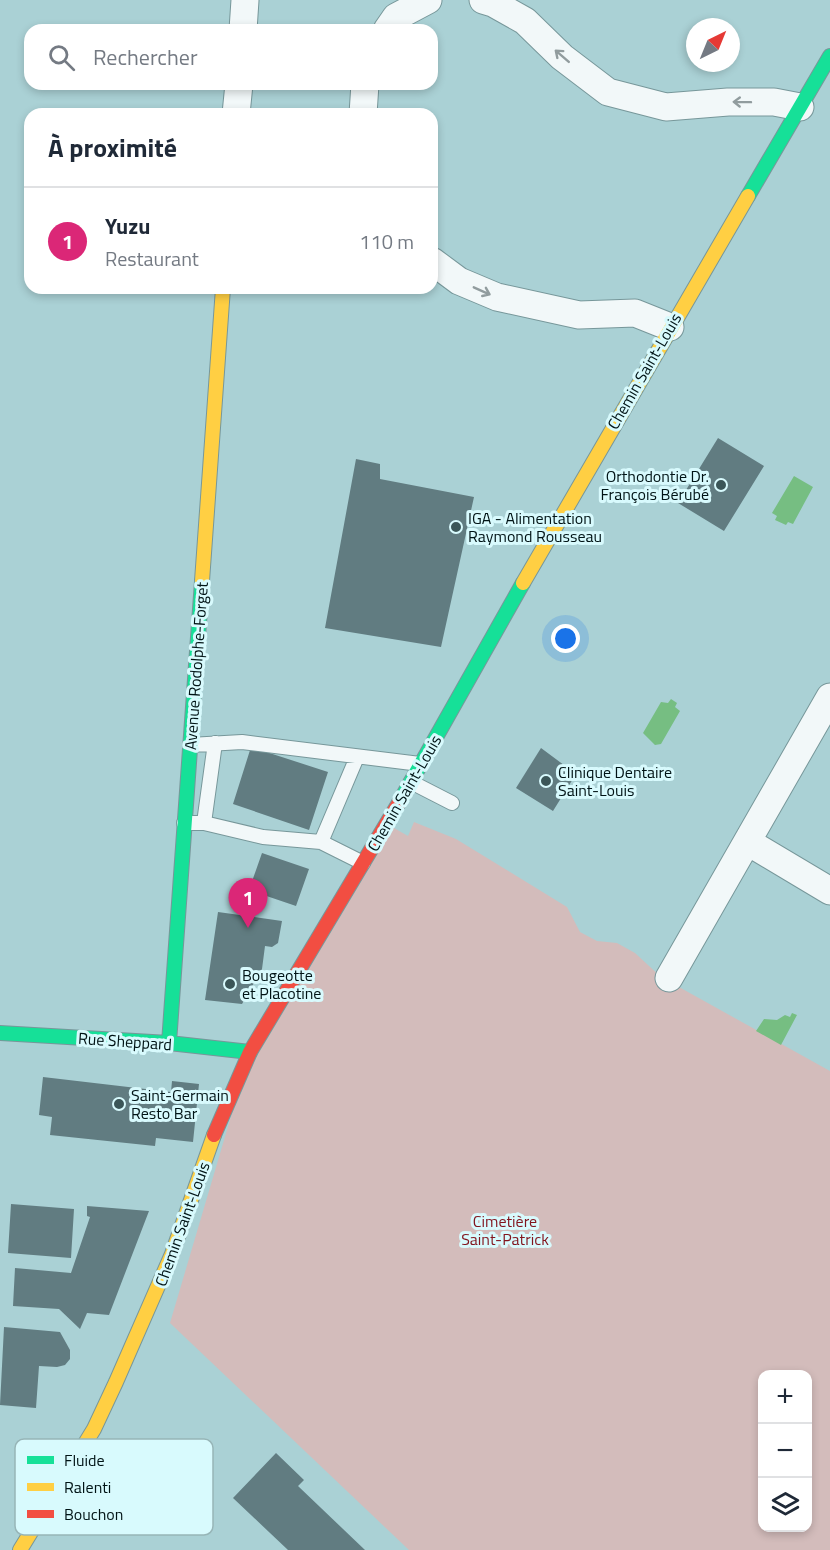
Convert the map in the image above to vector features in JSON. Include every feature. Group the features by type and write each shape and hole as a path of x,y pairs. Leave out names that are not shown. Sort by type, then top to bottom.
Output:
{"street":[{"path":"243,24 245,0"},
{"path":"391,24 396,17 428,0"},
{"path":"483,0 525,21 562,57 608,92 666,107 728,102 774,102 800,107"},
{"name":"Chemin Saint-Louis","path":"88,1439 148,1313 192,1200 222,1111 250,1052 422,764 670,327 800,107 828,65"},
{"path":"236,108 238,90"},
{"path":"363,108 365,90"},
{"path":"438,265 459,281 497,297 579,315 635,314 670,327"},
{"name":"Avenue Rodolphe-Forget","path":"169,1043 224,294"},
{"path":"669,978 830,697"},
{"path":"748,842 830,891"},
{"name":"Rue Sheppard","path":"0,1033 169,1043 250,1052"},
{"name":"Chemin Saint-Louis","path":"20,1550 29,1535"}],"lane":[{"path":"190,745 242,742 422,764"},
{"path":"204,823 215,743"},
{"path":"321,842 357,757"},
{"path":"411,782 452,803"},
{"path":"184,823 204,823 262,837 321,842 363,863"},
{"path":"174,1192 192,1200"}],"green space":[{"name":"Cimetière Saint-Patrick","path":"414,822 456,839 567,907 580,932 597,941 617,943 635,953 661,977 830,1071 830,1550 409,1550 170,1323 250,1052 387,824 408,836"}],"shaded area":[{"path":"794,476 813,487 793,524 788,522 786,525 775,520 777,516 772,513"},
{"path":"671,699 677,703 675,707 680,711 661,744 655,745 643,733 661,702 668,703"},
{"path":"792,1013 797,1015 781,1045 756,1031 764,1019 777,1020 785,1015 790,1017"}],"building":[{"name":"Orthodontie Dr. François Bérubé","path":"718,438 764,466 724,531 678,503"},
{"path":"356,459 380,464 380,479 474,497 441,647 325,628"},
{"path":"251,747 328,772 309,830 233,804"},
{"name":"Clinique Dentaire Saint-Louis","path":"541,748 576,774 553,811 516,788"},
{"path":"262,853 309,869 296,906 249,890"},
{"name":"Bougeotte et Placotine","path":"218,912 282,921 278,943 272,947 265,946 262,969 242,1004 205,1000"},
{"name":"Saint-Germain Resto Bar","path":"43,1077 171,1092 172,1081 199,1084 193,1142 156,1138 155,1146 50,1135 52,1117 39,1115"},
{"path":"11,1204 74,1209 71,1258 8,1253"},
{"path":"87,1206 149,1211 109,1315 87,1313 80,1329 59,1309 13,1306 15,1268 71,1273 90,1217 87,1216"},
{"path":"4,1327 60,1332 70,1350 70,1359 65,1365 39,1366 36,1408 0,1405"},
{"path":"276,1453 304,1480 298,1486 365,1550 288,1550 233,1498"}],"traffic: fast":[{"path":"748,196 830,56"},
{"path":"169,1043 202,581"},
{"path":"400,801 523,583"},
{"path":"0,1033 169,1043 250,1052"}],"traffic: slow":[{"path":"523,583 748,196"},
{"path":"202,581 223,294"},
{"path":"88,1439 116,1382 172,1254 214,1135"},
{"path":"20,1550 29,1535"}],"traffic: jam":[{"path":"214,1135 250,1052 400,801"}],"place":[{"name":"Orthodontie Dr. François Bérubé","path":"721,485"},
{"name":"IGA - Alimentation Raymond Rousseau","path":"456,527"},
{"name":"Clinique Dentaire Saint-Louis","path":"546,781"},
{"name":"Yuzu","path":"248,928"},
{"name":"Bougeotte et Placotine","path":"230,984"},
{"name":"Saint-Germain Resto Bar","path":"119,1104"}]}
